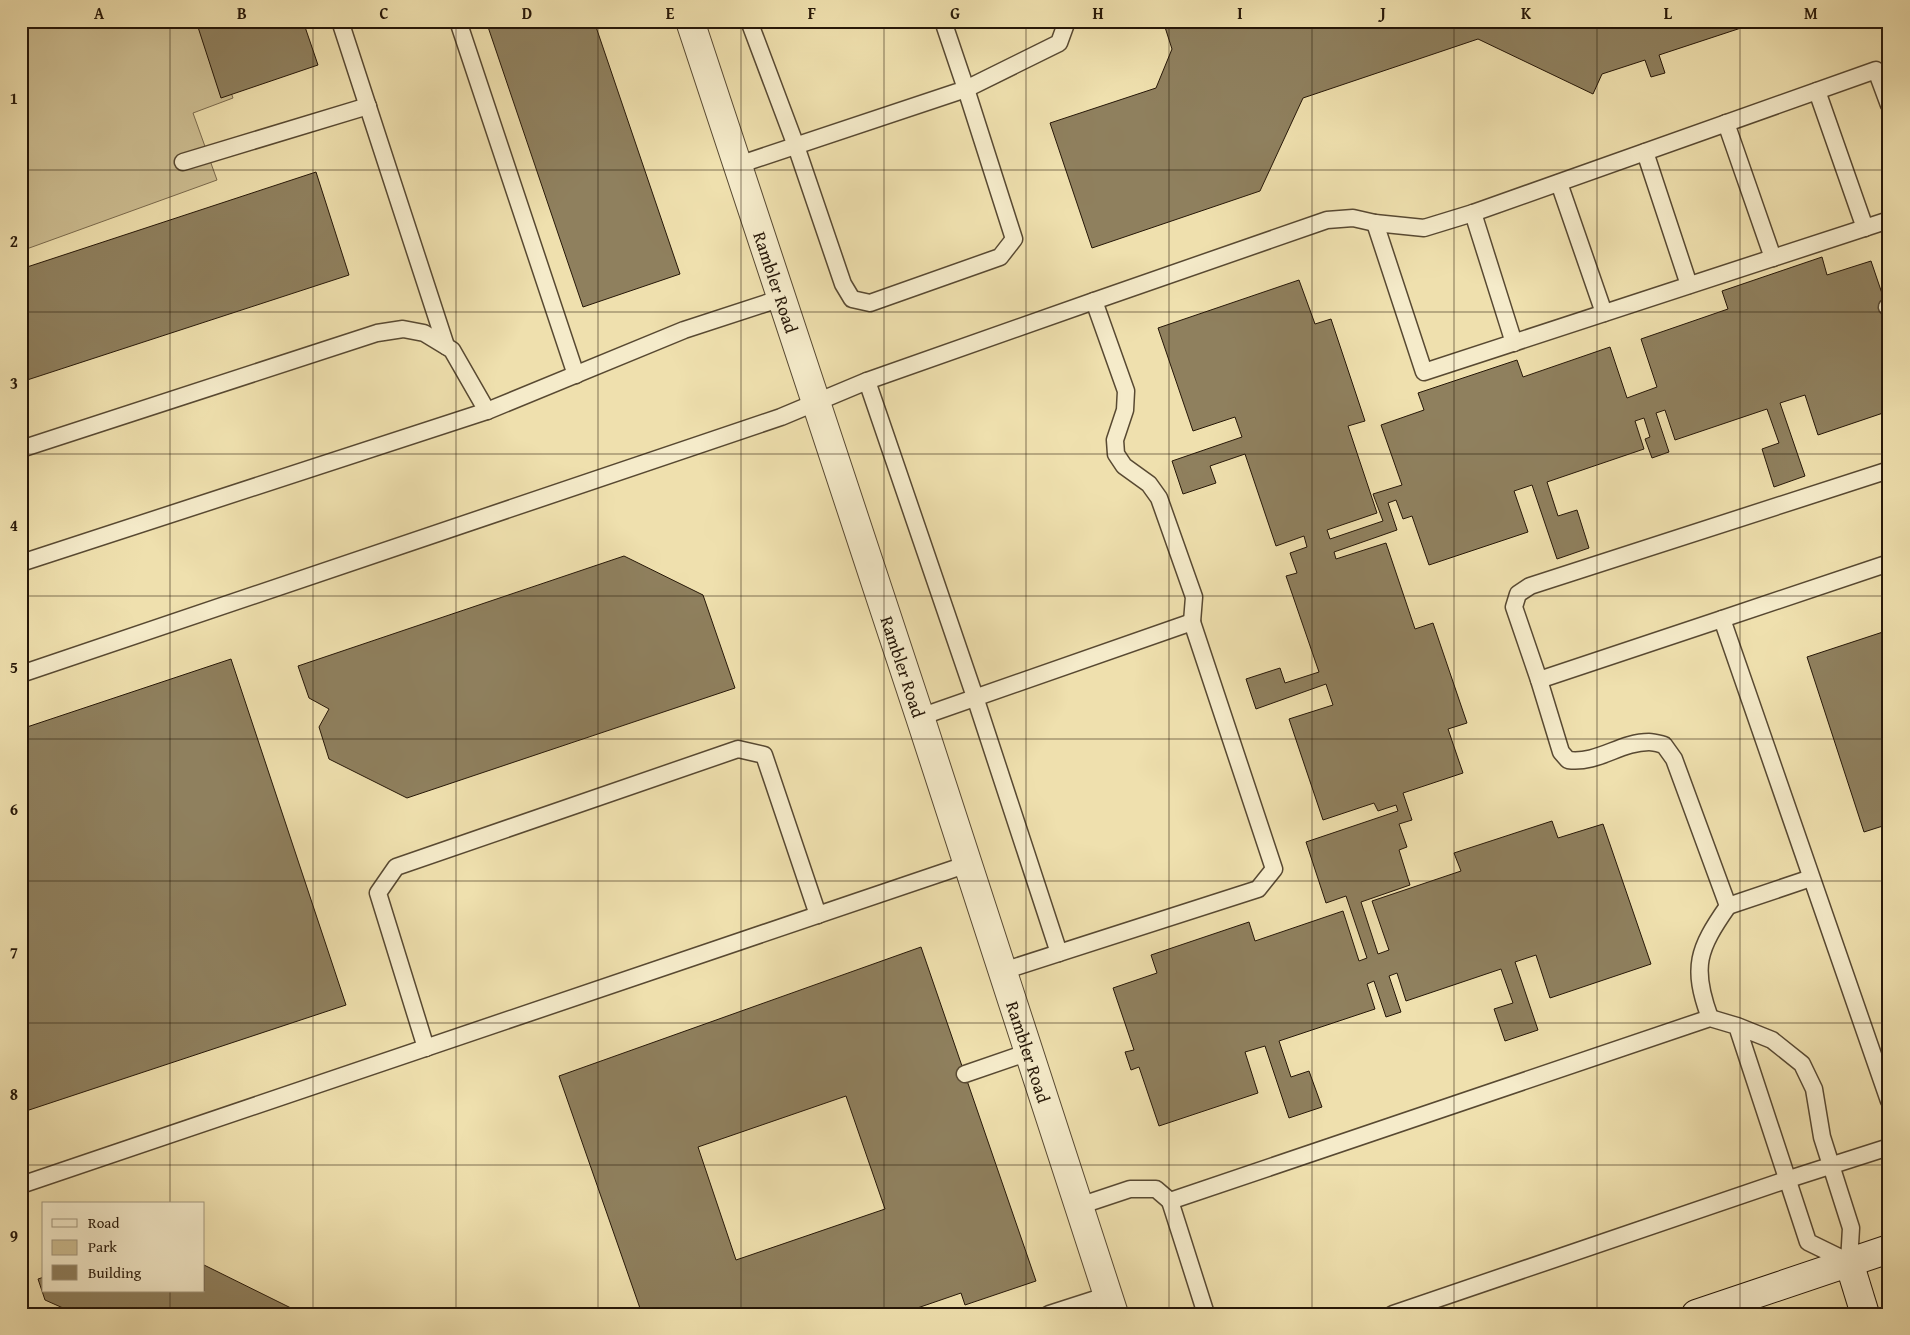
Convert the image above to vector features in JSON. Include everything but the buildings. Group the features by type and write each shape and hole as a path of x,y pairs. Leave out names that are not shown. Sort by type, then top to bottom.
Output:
{"street":[{"name":"Rambler Road","path":"690,21 817,402 1111,1304"},
{"path":"1696,1314 1889,1249"},
{"path":"1849,1262 1865,1314"}],"lane":[{"path":"340,21 446,346"},
{"path":"458,21 576,375"},
{"path":"749,21 796,146 843,284 852,299 870,304 1000,256 1014,239 943,21"},
{"path":"738,165 966,89 1059,43 1067,21"},
{"path":"21,674 781,417 867,380 1327,220 1353,218 1375,223 1424,228 1559,183 1882,68 1889,105"},
{"path":"1817,91 1865,228"},
{"path":"183,162 368,106"},
{"path":"1726,123 1773,258"},
{"path":"1646,152 1689,285"},
{"path":"1559,183 1604,314"},
{"path":"1473,213 1514,342"},
{"path":"1375,223 1424,372 1889,220"},
{"path":"21,563 487,411 684,330 782,298"},
{"path":"1003,971 1258,889 1274,868 1192,622 1194,597 1158,498 1149,484 1124,466 1116,454 1115,440 1125,410 1126,391 1094,301"},
{"path":"21,449 377,334 403,329 424,333 452,350 487,411"},
{"path":"867,380 976,697 1059,953"},
{"path":"1728,906 1674,759 1664,745 1650,742 1634,744 1582,762 1568,760 1561,752 1540,680 1514,607 1518,594 1530,586 1889,470"},
{"path":"1540,680 1889,563"},
{"path":"1722,619 1889,1101"},
{"path":"920,717 1192,622"},
{"path":"426,1048 378,892 396,867 729,752 738,749 764,755 818,915"},
{"path":"21,1185 968,864"},
{"path":"1710,1018 1702,995 1698,966 1709,934 1728,906 1811,878"},
{"path":"1170,1202 1710,1018 1737,1026 1772,1040 1802,1064 1814,1089 1822,1137 1851,1228 1849,1262 1808,1242 1786,1180 1737,1026"},
{"path":"965,1074 1029,1052"},
{"path":"1393,1314 1786,1180 1889,1147"},
{"path":"1079,1206 1130,1189 1156,1189 1170,1202 1206,1314"},
{"path":"1049,1314 1111,1304"}],"green space":[{"path":"21,21 205,21 233,98 193,113 217,180 21,251"}]}
